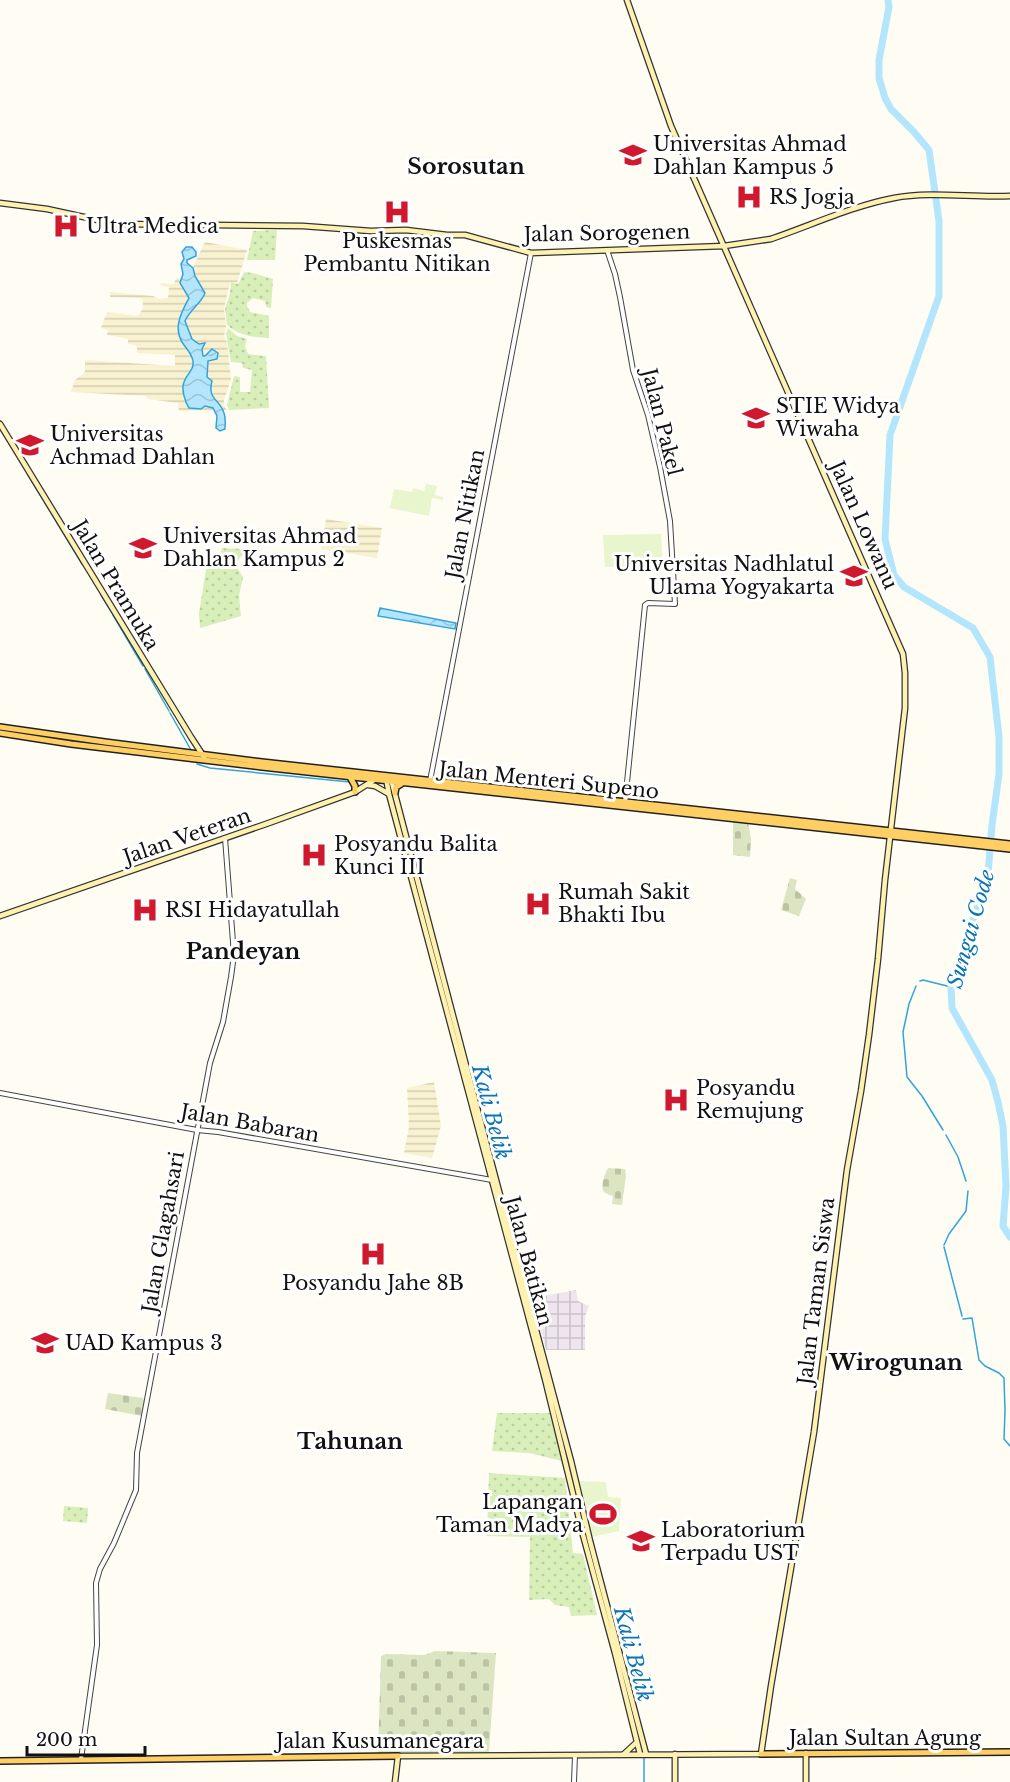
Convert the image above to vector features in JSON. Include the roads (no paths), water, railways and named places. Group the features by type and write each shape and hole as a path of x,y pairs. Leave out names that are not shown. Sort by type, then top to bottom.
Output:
{"main road":[{"name":"Jalan Lowanu","path":"627,0 671,126 903,654 905,708 891,834"},
{"name":"Jalan Sorogenen","path":"0,202 116,224 335,227 380,231 406,230 447,236 465,235 531,253 724,246 771,239 878,202 896,198 1010,196"},
{"name":"Jalan Pramuka","path":"0,424 205,758"},
{"path":"0,727 205,758"},
{"path":"0,733 71,744 205,758"},
{"name":"Jalan Menteri Supeno","path":"205,758 378,778 429,781 624,805"},
{"name":"Jalan Menteri Supeno","path":"262,765 350,777 378,778"},
{"path":"350,777 355,786 355,792"},
{"name":"Jalan Veteran","path":"0,916 355,792 378,778"},
{"name":"Jalan Menteri Supeno","path":"389,779 403,783 1007,846"},
{"name":"Jalan Batikan","path":"389,779 562,1438 637,1742 643,1754"},
{"path":"368,785 392,793 403,783"},
{"name":"Jalan Taman Siswa","path":"761,1754 814,1432 847,1170 861,1091 891,834"},
{"name":"Jalan Batikan","path":"585,1534 643,1754"},
{"path":"624,1754 637,1742"},
{"name":"Jalan Sultan Agung","path":"761,1754 1010,1752"},
{"path":"806,1753 806,1782"},
{"path":"675,1754 675,1782"},
{"name":"Jalan Kusumanegara","path":"0,1761 761,1754"},
{"path":"395,1782 398,1756"}],"street":[{"name":"Jalan Pakel","path":"607,250 618,285 633,370 660,467 670,521 675,604 647,603 645,605 624,805"},
{"name":"Jalan Nitikan","path":"429,781 531,253"},
{"name":"Jalan Glagahsari","path":"81,1759 97,1648 96,1583 136,1490 137,1454 197,1130 210,1063 227,1002 234,955 225,838"},
{"name":"Jalan Babaran","path":"0,1093 154,1120 197,1130 494,1180"},
{"path":"574,1782 575,1755"}],"water":[{"path":"186,247 192,247 196,252 196,256 187,260 187,263 193,268 205,293 185,321 192,339 199,344 205,343 202,349 203,356 212,349 218,353 217,359 208,361 207,377 212,381 211,392 225,415 225,429 220,431 216,428 217,416 213,408 205,406 201,409 189,408 184,395 184,382 193,364 191,355 180,339 178,327 189,298 180,283 183,274 181,264 184,259 182,252"},
{"path":"380,608 456,623 455,629 378,616"}],"waterway":[{"name":"Sungai Code","path":"888,0 889,7 879,60 879,78 891,109 929,150 939,221 939,296 890,435 885,539 894,575 904,587 973,628 990,657 999,737 999,774 988,874 951,987 952,1008 992,1080 998,1102 1003,1126 1006,1186 1003,1226 1010,1237"},
{"name":"Kali Belik","path":"28,475 82,564"},
{"path":"101,595 112,613"},
{"path":"113,615 143,666"},
{"path":"145,669 169,711"},
{"path":"170,713 191,750"},
{"path":"197,764 210,768 350,782"},
{"path":"391,793 402,833"},
{"path":"403,835 410,864"},
{"path":"411,866 426,926"},
{"path":"428,931 431,944"},
{"path":"920,981 951,987"},
{"path":"916,986 909,1004 903,1032 907,1077 943,1130"},
{"path":"946,1135 958,1157 966,1181"},
{"path":"944,1245 966,1211 968,1191"},
{"path":"944,1247 962,1316"},
{"path":"963,1319 972,1318 979,1360 1004,1378 1004,1439 1010,1446"},
{"name":"Kali Belik","path":"554,1407 561,1436"},
{"name":"Kali Belik","path":"562,1439 585,1532"},
{"name":"Kali Belik","path":"586,1535 590,1551"},
{"name":"Kali Belik","path":"633,1712 644,1756 644,1782"}],"place":[{"name":"Universitas Ahmad Dahlan Kampus 5","path":"633,155"},
{"name":"RS Jogja","path":"749,197"},
{"name":"Puskesmas Pembantu Nitikan","path":"397,212"},
{"name":"Ultra Medica","path":"66,226"},
{"name":"STIE Widya Wiwaha","path":"756,418"},
{"name":"Universitas Achmad Dahlan","path":"30,445"},
{"name":"Universitas Ahmad Dahlan Kampus 2","path":"143,548"},
{"name":"Universitas Nadhlatul Ulama Yogyakarta","path":"854,576"},
{"name":"Posyandu Balita Kunci III","path":"314,855"},
{"name":"Rumah Sakit Bhakti Ibu","path":"538,904"},
{"name":"RSI Hidayatullah","path":"145,910"},
{"name":"Posyandu Remujung","path":"676,1100"},
{"name":"Posyandu Jahe 8B","path":"373,1254"},
{"name":"UAD Kampus 3","path":"45,1343"},
{"name":"Lapangan Taman Madya","path":"603,1514"},
{"name":"Laboratorium Terpadu UST","path":"641,1541"}],"district":[{"name":"Sorosutan","path":"466,166"},
{"name":"Pandeyan","path":"243,951"},
{"name":"Wirogunan","path":"896,1362"},
{"name":"Tahunan","path":"350,1441"}]}
